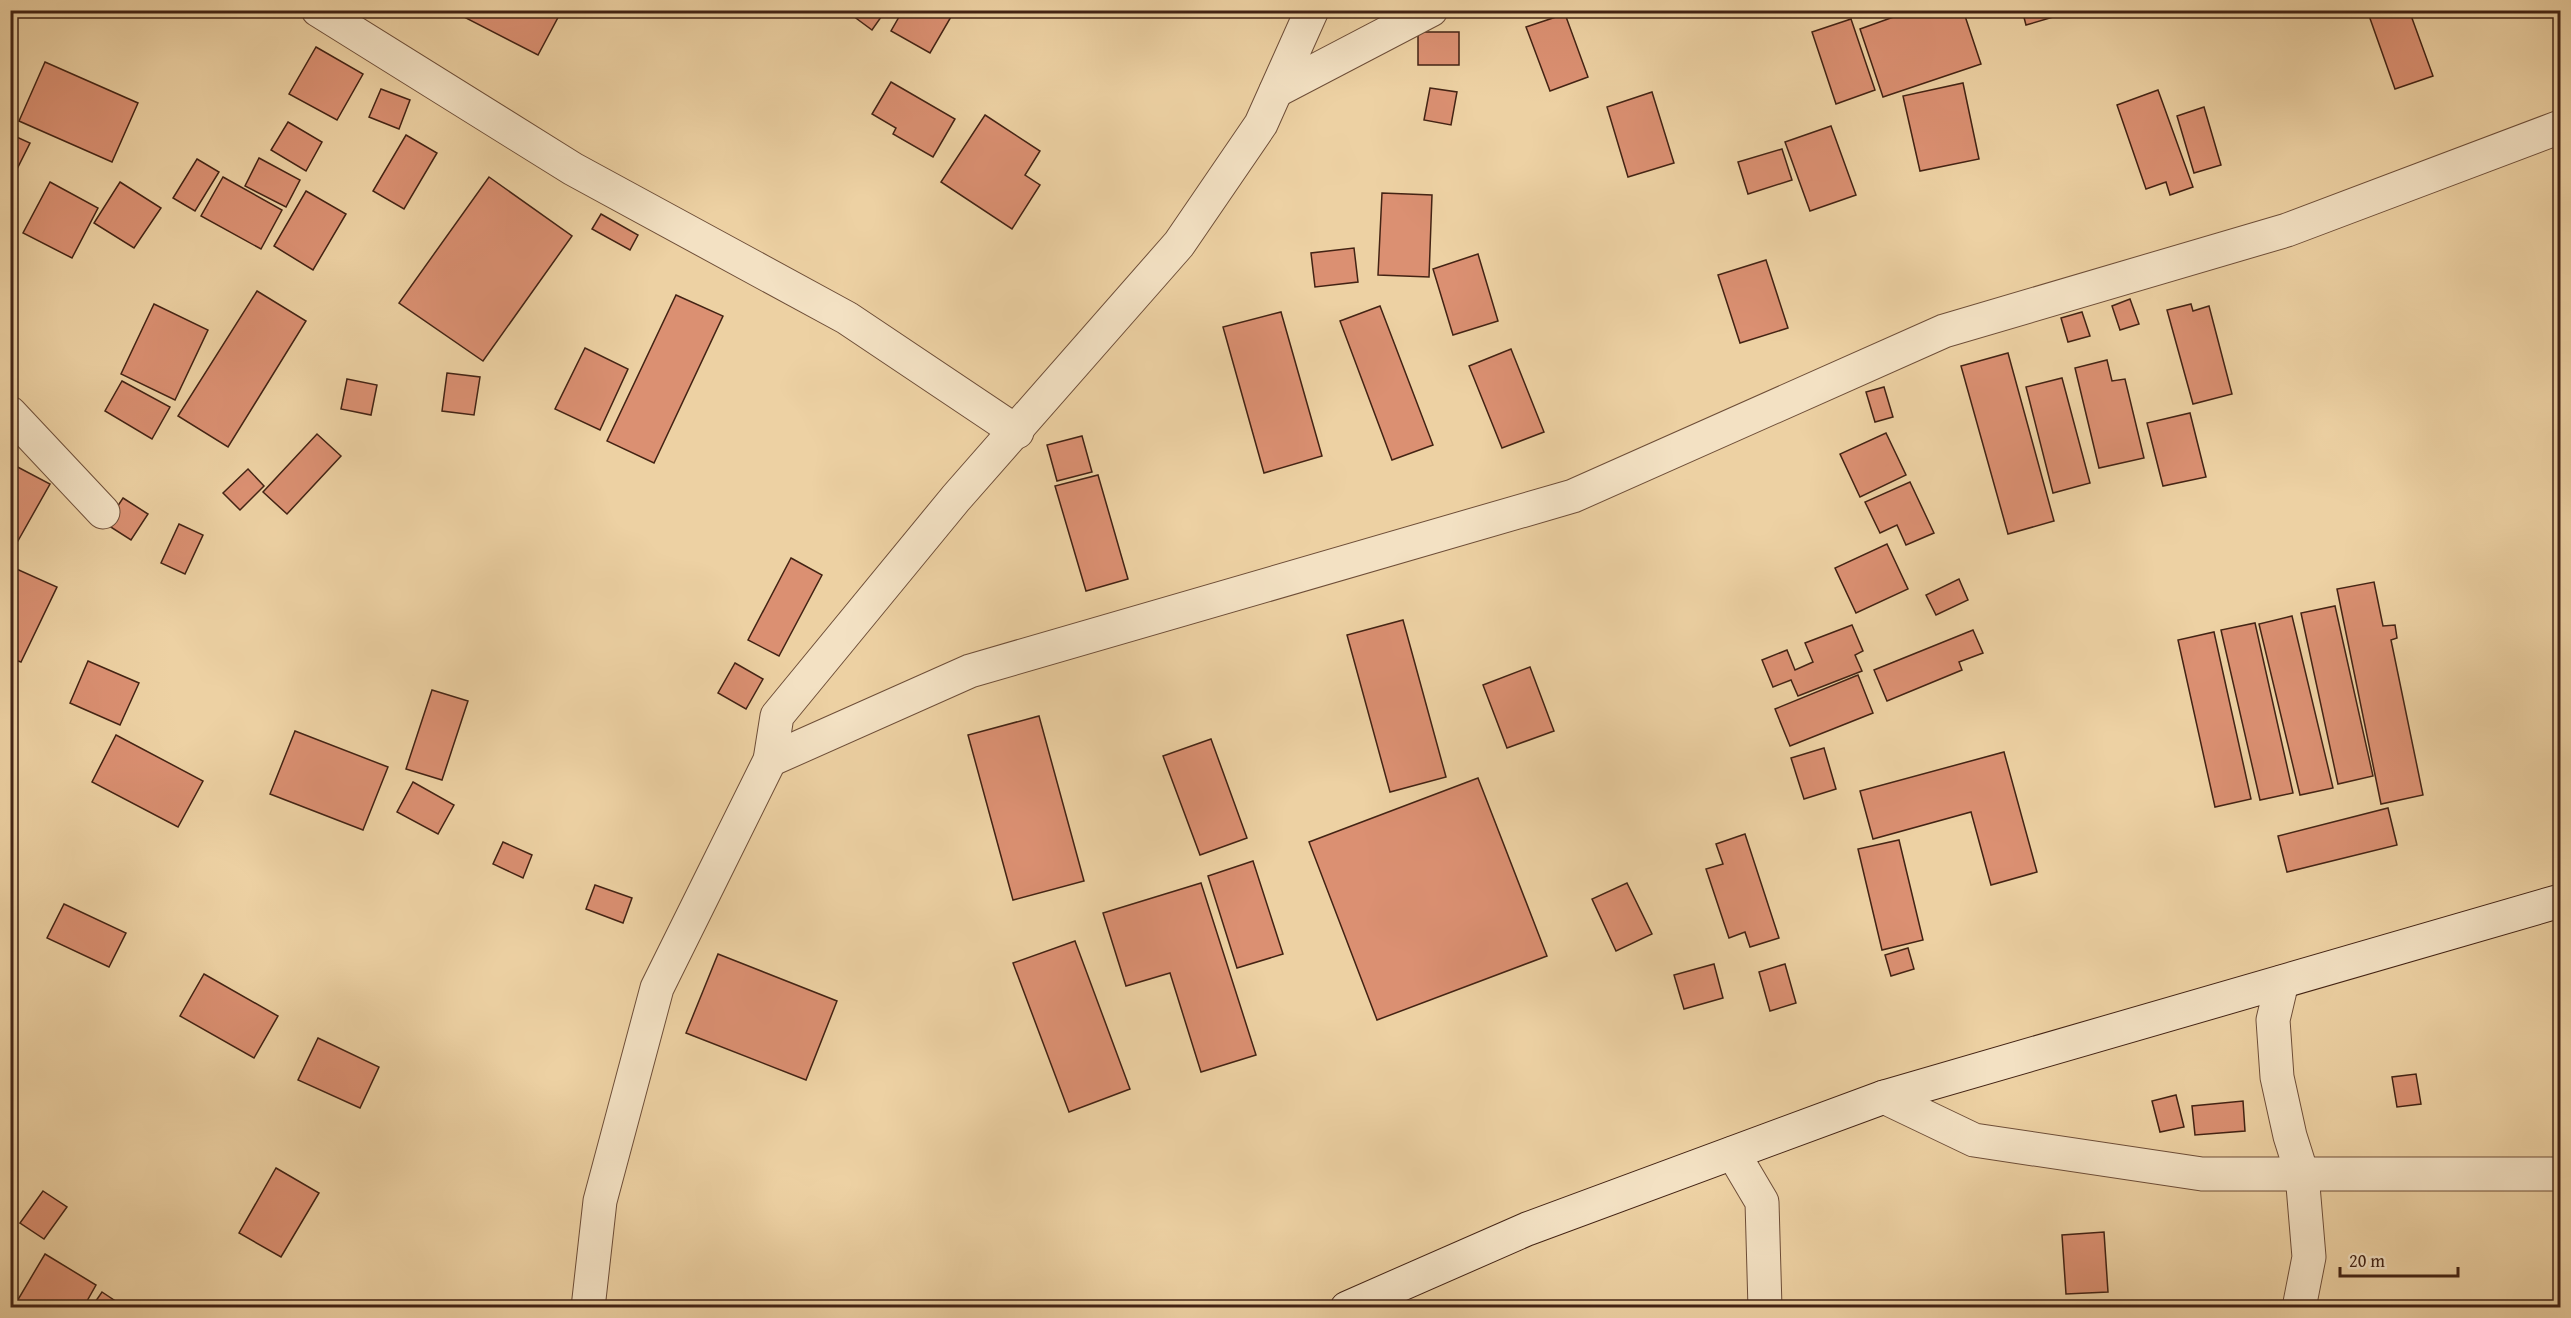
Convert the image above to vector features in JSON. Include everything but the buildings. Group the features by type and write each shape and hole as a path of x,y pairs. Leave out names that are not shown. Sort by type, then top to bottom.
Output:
{"street":[{"path":"318,10 573,169 847,318 1017,432"},
{"path":"588,1308 600,1201 657,988 770,759 777,717 956,498 1017,432 1179,244 1261,124 1312,10"},
{"path":"1276,91 1431,10"},
{"path":"770,759 970,672 1573,496 1944,331 2286,230 2560,128"},
{"path":"10,413 103,512"},
{"path":"1347,1308 1527,1229 1884,1097 2560,901"},
{"path":"2282,982 2273,1020 2277,1077 2290,1136 2302,1174 2309,1257 2299,1308"},
{"path":"1884,1097 1974,1140 2202,1174 2560,1174"},
{"path":"1733,1153 1762,1202 1764,1308"}]}
